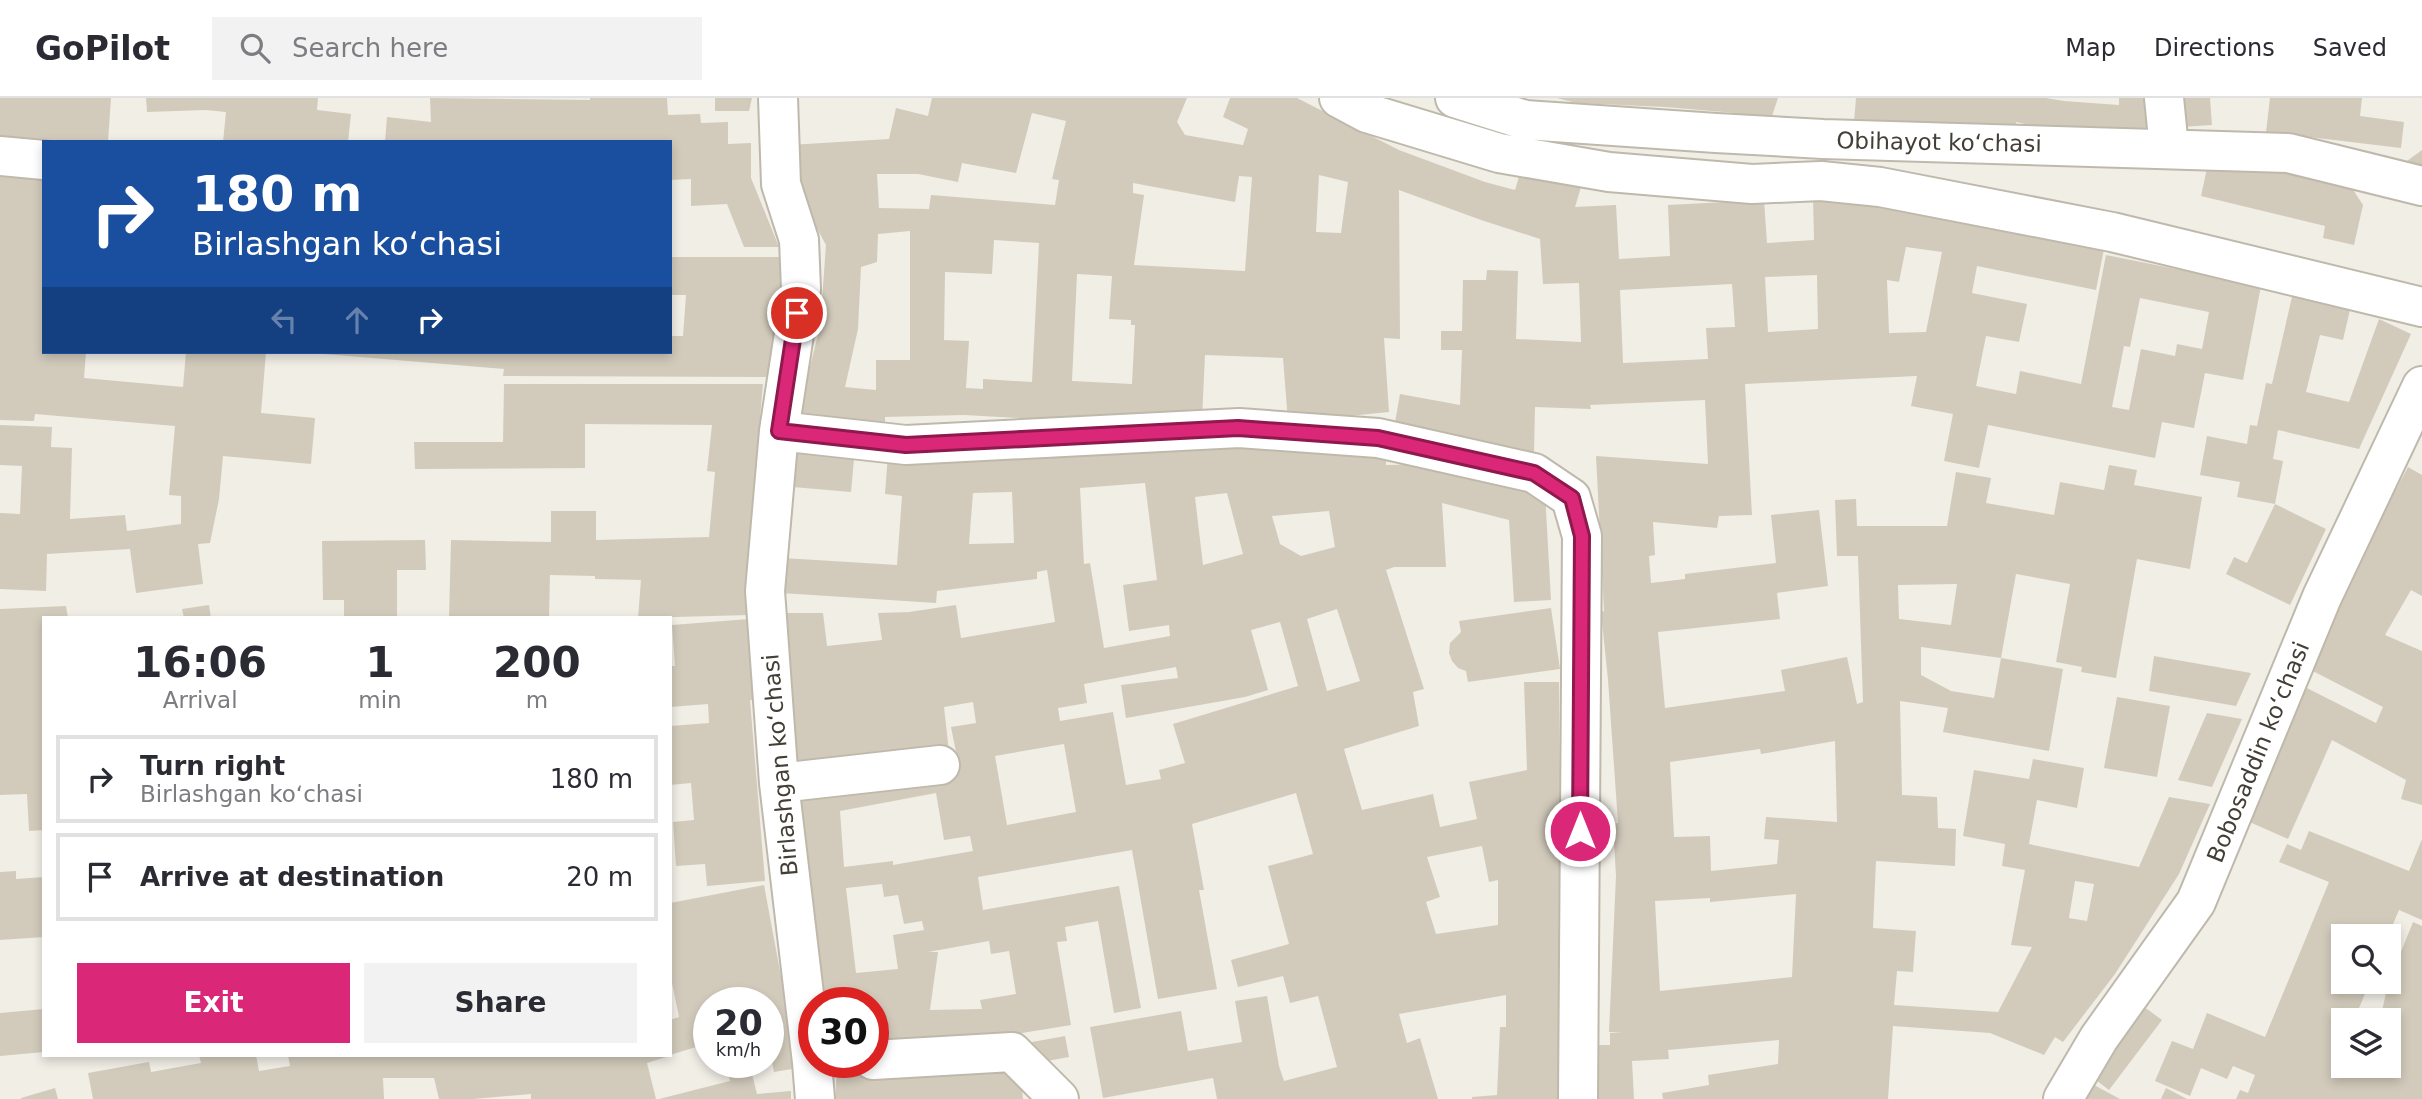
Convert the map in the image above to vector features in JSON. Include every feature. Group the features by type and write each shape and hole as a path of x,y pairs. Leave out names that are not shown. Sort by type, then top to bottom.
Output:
{"street":[{"name":"Birlashgan koʻchasi","path":"778,98 781,184 799,240 801,289 779,431 765,591 779,783 804,987"},
{"name":"Obihayot koʻchasi","path":"1455,98 1525,120 1823,139 2288,152 2422,186"},
{"path":"2164,98 2169,148"},
{"path":"1361,103 1499,153 1609,172 1752,184 1821,181 1880,187 2112,232 2422,307"},
{"path":"1821,181 1823,139"},
{"path":"0,156 42,160"},
{"name":"Bobosaddin koʻchasi","path":"2063,1099 2099,1038 2196,902 2322,597 2412,435 2422,386"},
{"path":"779,431 906,445 1238,428 1378,438 1534,473 1572,498 1582,536 1578,1099"},
{"path":"779,783 940,765"},
{"path":"889,1059 1012,1052 1059,1099"}],"building":[{"path":"0,98 111,98 108,140 42,140 42,142 0,151"},
{"path":"146,98 318,98 317,110 351,114 348,140 223,140 226,112 147,112"},
{"path":"430,98 667,98 668,115 700,114 701,123 728,122 728,144 751,143 751,178 779,247 744,247 727,204 691,206 691,179 672,180 672,140 385,140 387,117 431,122"},
{"path":"715,98 752,98 749,111 715,111"},
{"path":"932,98 1187,98 1177,122 1185,135 1243,145 1248,129 1223,117 1230,98 1297,98 1399,150 1485,182 1515,190 1521,170 1581,187 1575,207 1616,205 1619,259 1670,256 1668,205 1764,200 1767,243 1814,240 1813,197 1948,218 2104,249 2096,290 1977,266 1972,293 2027,304 2019,342 1986,336 1976,386 2016,394 2020,371 2081,384 2106,255 2261,286 2243,380 2205,373 2194,428 2162,422 2155,458 1988,425 1979,468 1944,461 1953,414 1911,406 1917,376 1745,384 1752,515 1719,516 1717,528 1653,522 1655,555 1649,556 1651,583 1685,579 1685,574 1776,563 1771,515 1819,510 1828,586 1777,593 1780,619 1658,632 1665,708 1785,691 1781,670 1847,657 1857,704 1863,702 1858,556 1837,556 1835,500 1856,499 1857,526 1947,526 1956,472 1991,478 1986,503 2054,515 2060,482 2104,490 2109,465 2137,470 2134,485 2202,497 2190,569 2137,559 2116,678 2081,672 2082,667 2056,662 2070,584 2016,574 2001,658 2063,669 2049,751 1943,732 1948,708 1900,701 1902,795 1937,797 1938,828 1956,829 1955,866 1876,861 1873,928 1916,931 1913,972 1897,971 1894,1005 1998,1012 2032,947 2011,945 2025,870 2002,866 2005,844 1963,836 1974,770 2029,779 2033,759 2084,768 2077,808 2037,800 2029,844 2139,867 2169,797 2210,804 2179,874 2115,974 2063,1042 2055,1037 2044,1055 1990,1033 1893,1026 1888,1099 1663,1099 1662,1093 1709,1085 1708,1075 1778,1064 1779,1040 1668,1050 1669,1059 1632,1061 1634,1099 1596,1099 1594,1045 1610,1045 1610,1033 1622,1032 1609,1032 1616,876 1613,824 1618,823 1601,612 1604,611 1596,456 1708,464 1705,400 1590,405 1591,409 1535,407 1534,453 1489,452 1393,434 1400,394 1460,405 1462,350 1441,350 1441,331 1462,331 1463,280 1486,280 1487,270 1518,271 1516,339 1581,342 1579,283 1543,284 1540,239 1399,190 1400,339 1384,338 1389,412 1288,422 1283,358 1205,355 1202,419 1130,424 964,415 885,417 885,429 797,418 820,327 826,245 807,210 789,145 889,139 896,108 928,116","holes":["1032,113 1066,121 1052,179 1059,180 1055,205 931,195 929,209 879,208 877,174 918,174 958,182 962,163 1016,173","1319,175 1348,182 1341,233 1316,232","1239,176 1252,177 1245,271 1134,265 1144,195 1133,193 1133,183 1235,202","910,231 910,360 876,360 876,390 845,387 858,329 861,267 877,262 878,234","994,240 1039,243 1032,382 983,379 983,389 966,388 969,341 944,340 945,272 992,274","1906,247 1942,252 1926,332 1889,333 1887,280 1899,282","1077,274 1112,276 1109,319 1131,320 1131,325 1135,325 1132,384 1072,381","1817,275 1818,329 1768,332 1765,277","1732,284 1735,327 1706,328 1708,359 1623,363 1620,290","2140,298 2209,312 2202,349 2177,344 2175,356 2141,349 2129,410 2112,407 2124,346 2130,347","1957,584 1951,625 1899,619 1898,585","1921,647 2001,658 1994,698 1951,691 1921,675","1835,741 1837,822 1766,817 1764,839 1779,840 1777,864 1711,871 1710,836 1674,837 1670,762 1760,749 1761,754","2075,881 2094,884 2087,921 2069,918","1796,894 1792,977 1660,991 1655,901 1710,898 1710,902"]},
{"path":"1557,98 1778,98 1769,125 1735,113 1576,103"},
{"path":"1856,98 2046,98 2119,105 2119,98 2145,98 2148,139 2063,132 2016,122 2015,135 1854,122"},
{"path":"2178,98 2210,98 2212,125 2180,127"},
{"path":"2270,98 2362,98 2360,116 2404,122 2401,148 2266,132"},
{"path":"2422,150 2422,169 2407,161"},
{"path":"2209,159 2348,182 2363,205 2354,245 2323,238 2325,226 2201,196"},
{"path":"0,166 42,169 42,354 86,354 84,378 183,387 186,354 266,354 261,413 315,418 311,464 223,456 219,499 210,543 198,544 203,584 136,593 130,549 47,554 46,591 0,589 0,513 20,514 22,466 0,465 0,425 52,427 51,447 72,448 70,519 125,515 127,531 181,524 181,496 169,495 175,426 35,414 34,421 0,420"},
{"path":"672,257 783,257 784,294 767,377 503,376 504,369 324,354 672,354 672,336 683,336 686,295 672,295"},
{"path":"2294,288 2352,301 2343,340 2320,335 2306,392 2349,402 2379,319 2411,334 2359,449 2278,430 2273,459 2283,461 2275,504 2237,497 2240,482 2200,475 2207,436 2247,444 2250,425 2257,426 2266,383 2272,384"},
{"path":"504,384 763,384 755,475 763,476 750,615 638,616 641,580 550,575 549,616 449,616 451,540 551,542 551,511 596,511 596,540 709,537 715,472 707,471 712,425 585,424 585,468 415,469 414,442 503,442"},
{"path":"785,442 855,448 851,492 781,486"},
{"path":"1295,442 1386,452 1386,465 1439,464 1545,492 1551,600 1514,602 1509,520 1442,503 1446,567 1394,567 1386,570 1424,689 1413,692 1419,726 1344,749 1362,810 1433,794 1440,827 1477,819 1469,782 1527,770 1524,682 1559,682 1563,1099 1472,1099 1497,1095 1500,1027 1506,1027 1506,995 1399,1014 1407,1043 1420,1038 1438,1099 1217,1099 1213,1078 1103,1098 1090,1027 1181,1011 1188,1051 1242,1042 1235,1001 1267,996 1284,1081 1337,1067 1318,996 1290,1003 1283,976 1238,987 1231,960 1289,944 1268,866 1313,854 1296,793 1192,824 1204,890 1199,890 1217,989 1158,999 1132,850 978,877 983,910 1119,886 1141,1008 1114,1013 1098,921 1065,927 1067,941 1057,942 1071,1025 950,1045 889,1043 889,987 817,987 799,795 959,767 951,727 976,723 973,702 944,707 949,752 799,767 782,613 823,613 827,646 882,640 878,613 909,612 956,605 961,638 1055,622 1047,570 1037,572 1037,579 937,591 936,603 781,593 783,558 897,565 902,496 885,494 888,454","holes":["1145,483 1157,580 1123,585 1129,631 1169,625 1170,636 1104,648 1090,563 1084,564 1080,488","1012,492 1014,543 969,544 973,493","1227,493 1243,554 1203,565 1195,497","1329,511 1335,547 1301,556 1280,544 1272,516","1337,609 1360,681 1327,691 1307,619","1280,622 1298,686 1173,724 1185,763 1159,770 1161,779 1126,785 1113,712 1060,721 1058,708 1087,703 1084,684 1176,667 1178,678 1121,685 1126,718 1245,697 1268,690 1251,630","1064,744 1076,812 1007,825 995,756","936,793 944,840 970,836 973,851 893,865 893,861 844,867 840,811","1482,846 1489,882 1498,880 1498,925 1436,934 1426,902 1440,897 1427,857","882,884 884,897 898,895 904,924 922,921 924,930 893,935 898,969 856,973 846,888","989,941 991,954 1009,951 1016,994 980,1000 982,1009 930,1010 938,952 928,952"]},
{"path":"2408,467 2422,475 2422,596 2411,590 2385,635 2422,651 2422,805 2401,799 2406,780 2332,740 2288,839 2236,816 2293,681 2376,723 2383,707 2301,665"},
{"path":"2275,504 2326,529 2290,605 2226,574 2234,557 2247,563"},
{"path":"425,540 426,570 397,570 397,616 344,616 344,600 323,600 322,541"},
{"path":"209,605 211,616 184,616 182,609"},
{"path":"66,606 68,616 42,616 42,830 29,831 27,794 0,795 0,609"},
{"path":"1551,608 1560,669 1468,682 1466,671 1458,668 1452,661 1450,643 1461,632 1459,621"},
{"path":"749,619 756,700 750,700 765,881 707,886 705,864 676,866 673,822 694,820 691,783 672,785 672,726 709,723 708,704 672,707 672,666 675,666 672,625"},
{"path":"2154,656 2251,673 2236,706 2149,691"},
{"path":"2117,697 2170,706 2157,777 2104,768"},
{"path":"2207,713 2242,719 2212,787 2178,780"},
{"path":"2309,831 2409,871 2422,839 2422,920 2399,910 2393,924 2331,924 2331,994 2365,994 2359,1008 2331,1008 2331,1078 2401,1078 2401,1008 2383,1008 2386,994 2401,994 2401,952 2413,922 2422,926 2422,1099 2236,1099 2240,1090 2248,1093 2255,1075 2233,1066 2227,1079 2201,1068 2190,1096 2155,1081 2172,1041 2193,1049 2207,1013 2265,1037 2329,882 2279,862 2287,844 2301,850"},
{"path":"16,871 16,879 42,877 42,937 0,940 0,872"},
{"path":"764,885 783,987 693,987 693,1048 672,1054 672,1019 679,1017 672,983 672,903"},
{"path":"784,993 798,1068 784,1070"},
{"path":"2136,1001 2162,1020 2109,1090 2084,1071"},
{"path":"42,1009 42,1052 0,1056 0,1013"},
{"path":"1065,1036 1069,1057 1036,1063 1032,1042"},
{"path":"200,1057 256,1057 259,1071 290,1066 288,1057 666,1057 647,1063 656,1099 531,1099 531,1094 439,1099 434,1078 383,1078 384,1099 93,1099 88,1073 149,1062 151,1072 201,1063"},
{"path":"889,1071 1020,1071 1023,1099 835,1099 836,1078 889,1078"},
{"path":"729,1078 753,1078 757,1094 791,1091 791,1099 659,1099 730,1081"},
{"path":"2094,1085 2120,1099 2086,1099"},
{"path":"55,1088 58,1099 21,1099 21,1098"},
{"path":"2166,1088 2187,1099 2161,1099"}],"route":[{"path":"797,313 779,431 906,445 1238,428 1378,438 1534,473 1572,498 1582,536 1580,831"}]}
